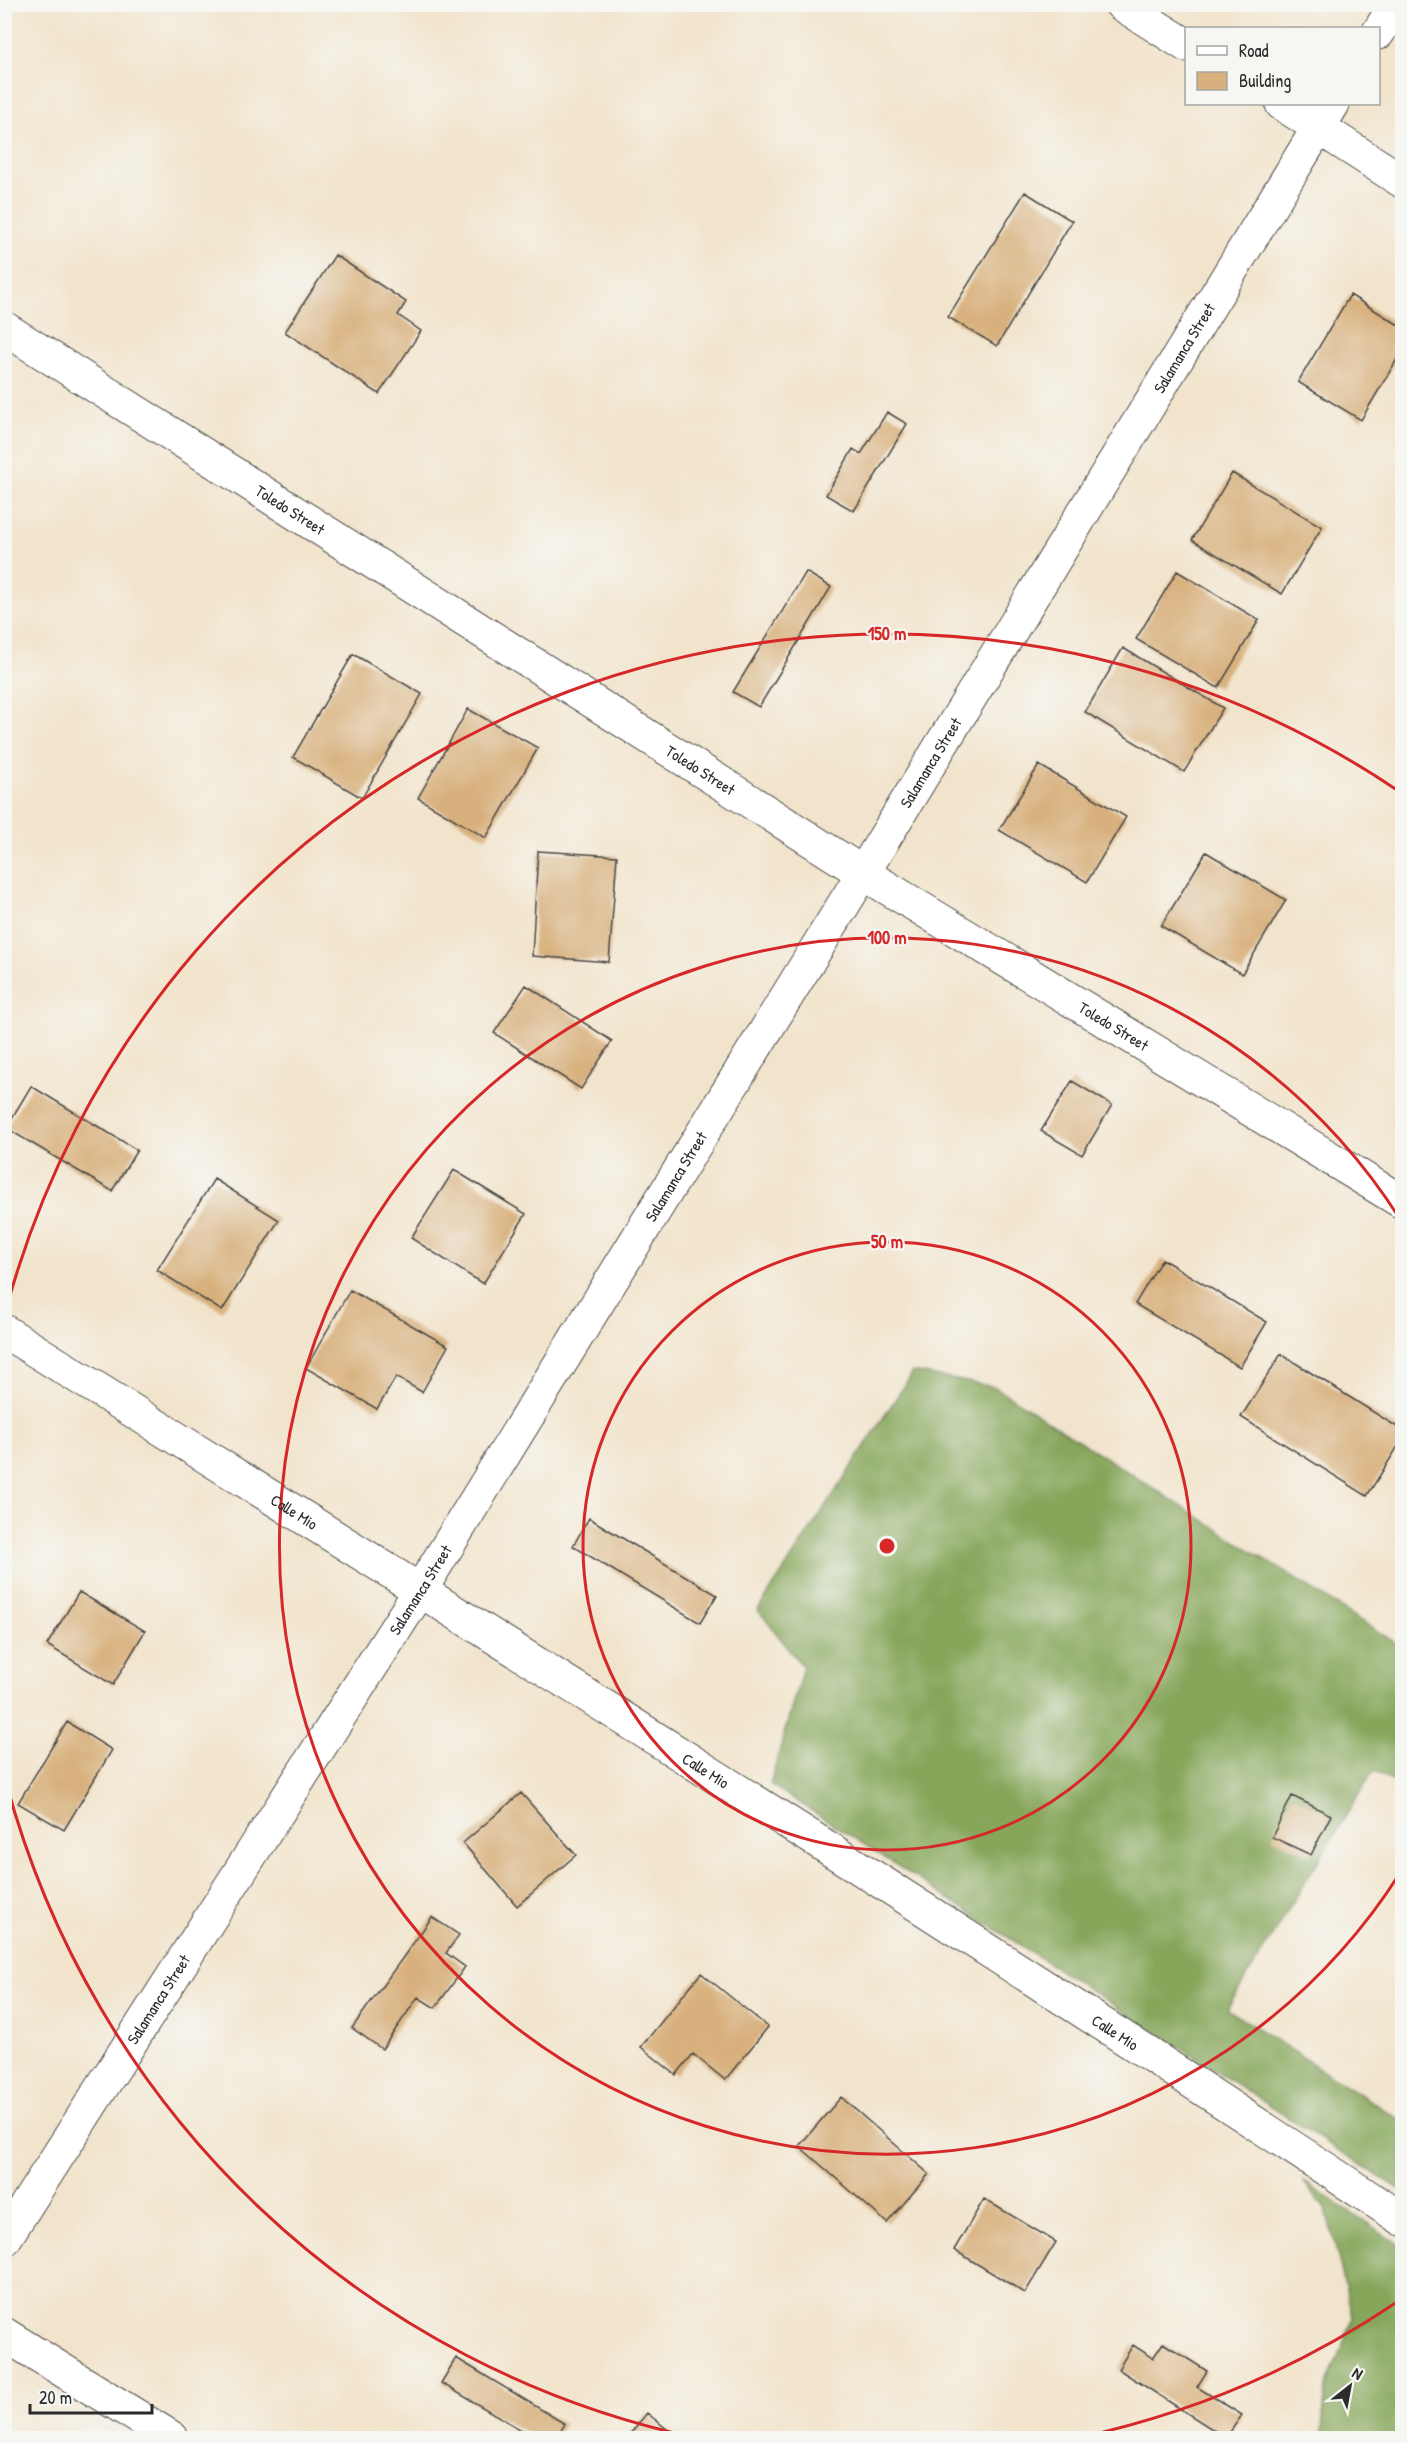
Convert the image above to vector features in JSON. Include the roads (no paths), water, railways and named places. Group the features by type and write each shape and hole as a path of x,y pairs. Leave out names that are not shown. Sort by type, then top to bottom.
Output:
{"street":[{"path":"1121,4 1185,44"},
{"path":"1380,30 1396,4"},
{"path":"1286,105 1326,115 1402,181"},
{"name":"Salamanca Street","path":"4,2240 421,1589 863,873 1326,115"},
{"name":"Toledo Street","path":"4,328 863,873 1402,1202"},
{"name":"Calle Mio","path":"4,1331 421,1589 1241,2113 1402,2219"},
{"path":"4,2334 172,2439"}]}
